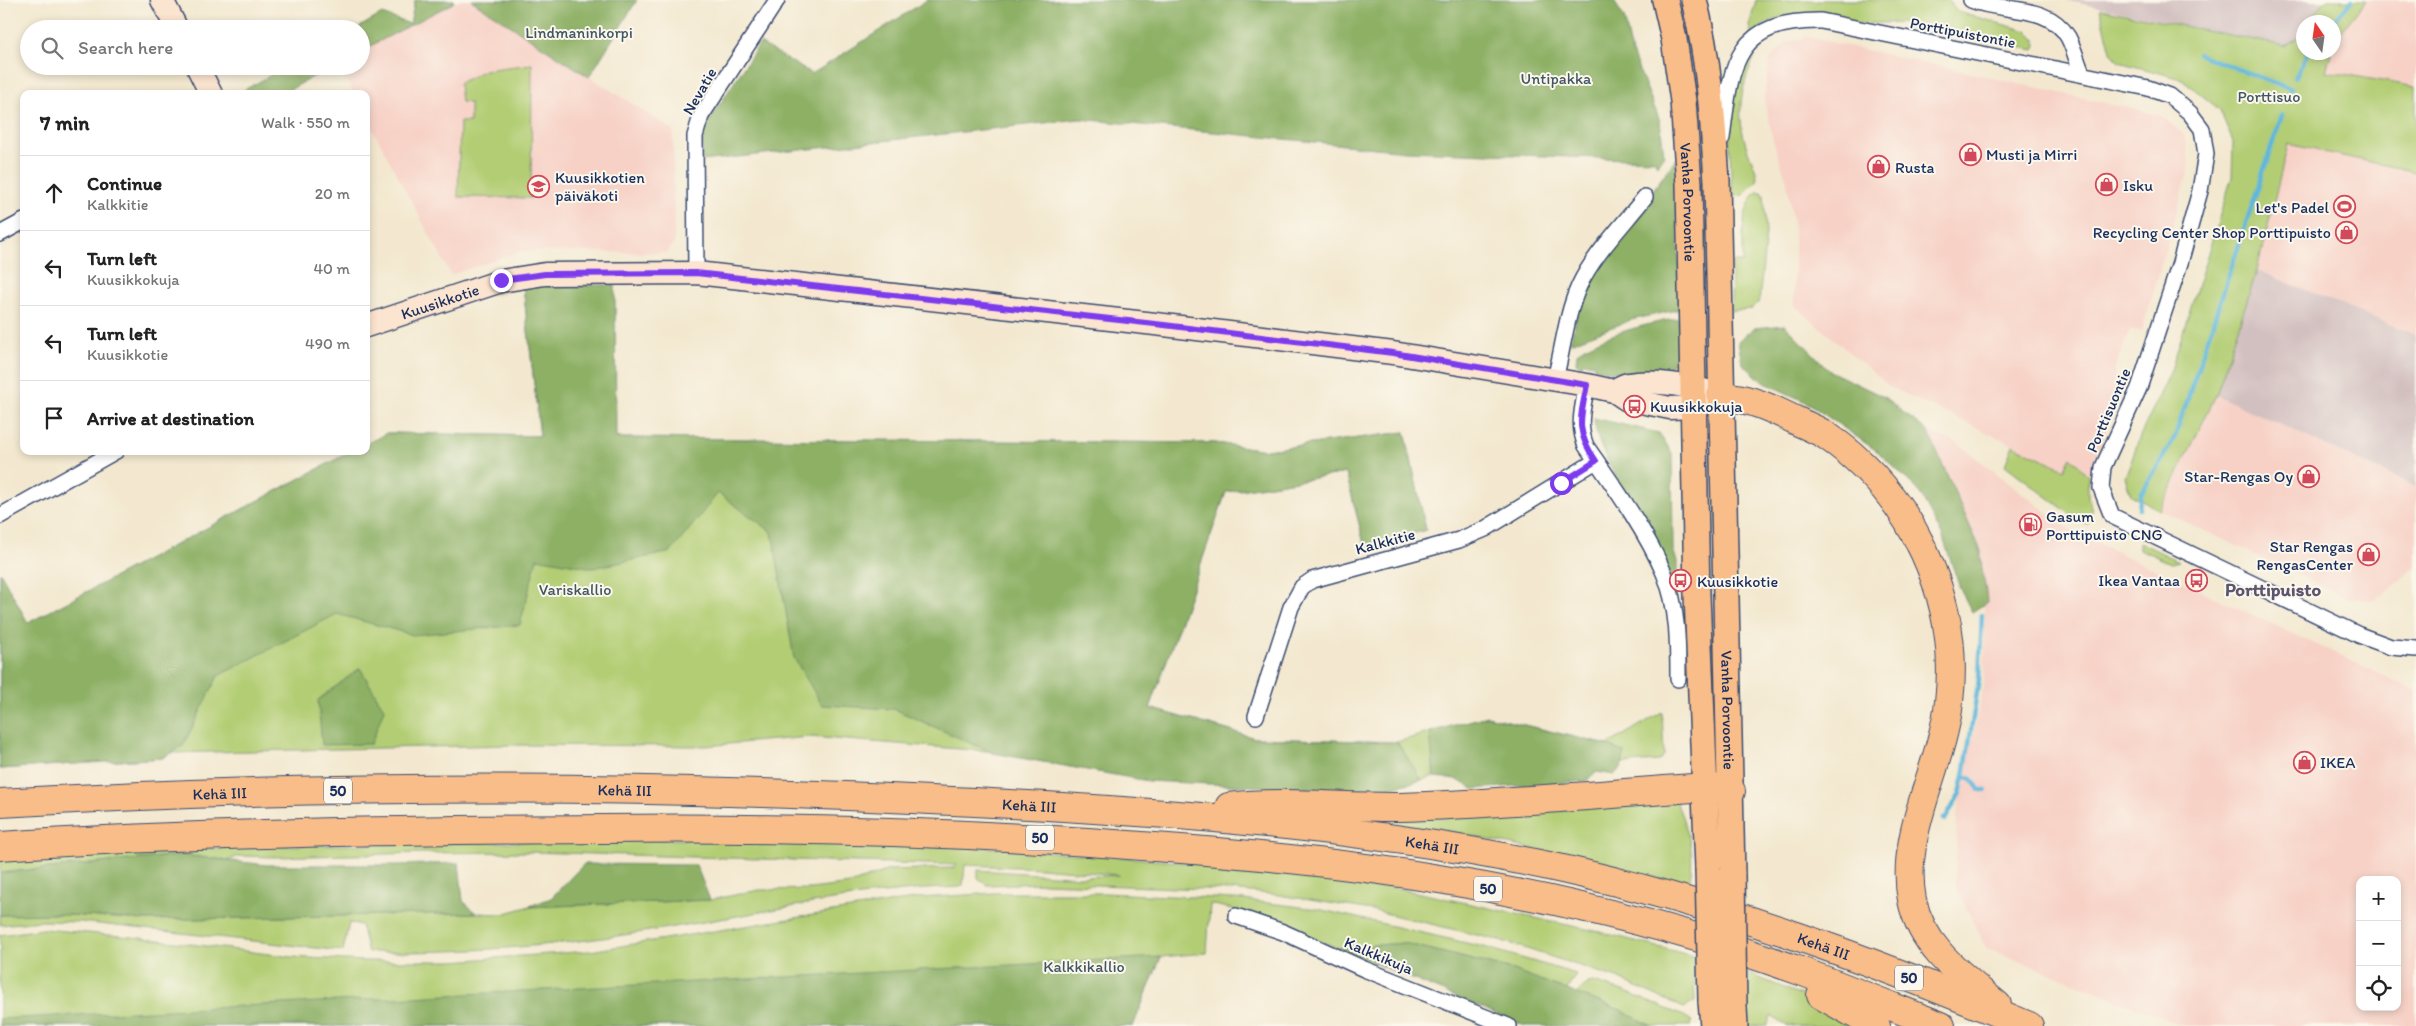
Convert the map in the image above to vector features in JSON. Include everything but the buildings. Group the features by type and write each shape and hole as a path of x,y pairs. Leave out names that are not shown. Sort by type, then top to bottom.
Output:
{"highway":[{"path":"1721,396 1745,398 1769,407 1827,436 1858,461 1883,485 1918,537 1938,590 1945,620 1950,672 1949,702 1940,751 1923,804 1910,856 1912,900 1924,933 1950,966 2022,1023"},
{"name":"Kehä III","path":"0,803 313,791 467,789 677,791 997,803 1173,815 1316,829 1435,844 1561,869 1692,902 1803,938 2022,1023"},
{"path":"1173,815 1253,804 1348,808 1462,805 1719,789"},
{"name":"Kehä III","path":"0,846 141,837 309,832 737,828 888,830 1125,844 1332,863 1442,879 1644,924 1803,972 1941,1026"},
{"path":"1644,924 1693,949 1799,984 1843,1006 1876,1026"}],"main road":[{"name":"Vanha Porvoontie","path":"1665,0 1674,39 1683,101 1689,184 1698,612 1719,789 1732,874 1727,1011 1713,1026"},
{"name":"Vanha Porvoontie","path":"1694,0 1701,30 1711,96 1717,181 1721,396 1719,789 1708,868 1727,1011"}],"street":[{"path":"162,0 172,20"},
{"name":"Nevatie","path":"696,273 695,136 701,116 777,0"},
{"path":"1971,0 2042,15 2058,24 2069,38 2082,74"},
{"name":"Porttipuistontie","path":"1717,181 1728,91 1736,59 1752,40 1767,30 1784,23 1821,21 2082,74"},
{"name":"Porttisuontie","path":"2082,74 2148,88 2170,96 2190,113 2202,129 2206,140 2206,154 2200,191 2180,264 2139,388 2103,467 2101,488 2112,516 2359,635 2391,647 2416,649"},
{"path":"202,75 210,90"},
{"path":"1555,379 1573,301 1579,285 1587,270 1645,197"},
{"path":"0,234 20,223"},
{"name":"Kuusikkotie","path":"370,325 501,280 524,276 578,273 696,273 1174,326 1393,353 1614,390 1627,384 1694,397"},
{"path":"1587,385 1582,413 1582,436 1632,516 1664,573 1671,596 1678,639 1678,679"},
{"path":"1694,397 1721,396"},
{"path":"0,516 109,455"},
{"name":"Kalkkitie","path":"1256,716 1291,607 1302,587 1312,580 1459,540 1485,529 1596,461"},
{"name":"Kalkkikuja","path":"1236,916 1283,932 1364,969 1508,1026"}],"shaded area":[{"name":"Kuusikkotien päiväkoti","path":"460,0 470,0 673,130 674,243 667,253 520,251 451,275 370,124 370,90 352,90 344,75 370,75 370,46"},
{"path":"2064,0 2325,0 2314,15 2296,15 2296,39 2284,46"},
{"path":"2366,0 2416,0 2416,87 2325,71 2329,60 2341,60 2341,32"},
{"path":"1807,37 2160,115 2184,135 2190,166 2142,331 2130,330 2114,370 2120,395 2088,476 2071,457 2065,469 1890,387 1794,305 1794,231 1787,182 1773,140 1764,98 1770,59 1787,42"},
{"name":"Recycling Center Shop Porttipuisto","path":"2288,144 2416,172 2416,335 2257,270"},
{"path":"2257,270 2416,335 2416,487 2216,395"},
{"path":"2216,395 2416,487 2416,566 2385,594 2371,600 2347,598 2160,510"},
{"path":"1887,415 1956,442 2070,530 2416,691 2416,1026 2184,1026 1986,948 1955,885 1957,813 1984,686 1985,613 1973,544"}],"green space":[{"path":"415,0 454,0 453,3 370,46 370,21 382,14 410,24"},
{"name":"Lindmaninkorpi","path":"471,0 637,0 589,77"},
{"name":"Untipakka","path":"927,0 1613,0 1624,17 1632,53 1660,121 1664,155 1657,165 1654,160 1406,151 1080,119 702,161 703,130 760,43 812,74"},
{"path":"1756,0 1948,0 1958,12 2027,31 2035,39 2036,45 2034,50 1904,22 1859,24 1805,14 1786,16 1767,23 1751,34 1749,26"},
{"path":"2325,0 2366,0 2341,32 2341,15 2314,15"},
{"name":"Porttisuo","path":"2100,9 2284,46 2296,39 2296,60 2329,60 2326,71 2416,87 2416,172 2288,144 2257,270 2216,395 2160,510 2131,495 2125,477 2141,434 2170,373 2232,177 2233,142 2220,110 2182,79 2119,62 2112,55"},
{"path":"1751,51 1754,58 1745,81 1741,103 1741,125 1757,181 1743,195 1732,197 1729,131 1737,73"},
{"path":"532,64 531,198 458,197 460,122 470,122 470,103 461,102 459,83 485,70"},
{"path":"271,75 317,75 289,90 244,90"},
{"path":"1676,159 1680,309 1631,320 1570,343 1582,293 1597,265"},
{"path":"1757,192 1762,192 1764,195 1766,234 1759,302 1752,309 1731,311 1732,262 1743,262 1745,215"},
{"name":"Variskallio","path":"615,285 616,438 1215,443 1266,450 1405,432 1426,530 1365,547 1346,473 1226,492 1150,708 1255,738 1397,742 1422,780 1373,792 1148,781 993,753 894,709 822,705 794,658 772,532 718,493 671,552 593,568 537,558 520,625 413,635 337,614 218,676 183,746 162,758 0,769 0,572 28,623 344,455 370,455 370,442 387,433 540,436 523,286"},
{"name":"Variskallio","path":"523,286 616,438 1215,443 1266,450 1405,432 1426,530 1365,547 1346,473 1226,492 1150,708 1255,738 1397,742 1487,716 1607,745 1662,712 1664,755 1659,761 1434,776 1422,780 1420,777 1047,756 810,737 705,746 511,745 170,753 162,758 0,769 0,572 28,623 344,455 370,455 370,442 387,433 540,436"},
{"path":"1680,318 1678,353 1673,364 1664,371 1654,374 1629,374 1594,368 1594,364 1583,362 1582,366 1576,363 1577,353 1597,341 1641,326"},
{"path":"1785,325 1830,371 1884,397 1928,432 1981,551 1981,564 1987,602 1972,612 1961,591 1942,535 1918,490 1877,451 1808,403 1763,382 1742,363 1738,341 1754,328"},
{"path":"1594,418 1659,433 1672,453 1673,549 1677,562 1677,586 1673,586 1657,548 1608,463 1595,428"},
{"path":"2013,445 2064,469 2071,457 2088,476 2088,498 2092,510 2088,524 2082,523 2005,465"},
{"path":"2139,542 2179,561 2171,563 2139,549"},
{"path":"360,668 384,709 371,744 322,745 318,700"},
{"path":"1487,716 1607,745 1625,753 1621,768 1614,775 1597,772 1586,781 1473,789 1456,779 1434,777 1430,732"},
{"path":"1675,798 1690,840 1692,860 1689,886 1607,865 1447,831 1328,819"},
{"path":"689,839 1004,848 1332,874 1600,932 1693,956 1695,1002 1684,1008 1617,978 1502,941 1372,910 1279,895 1231,890 1045,883 987,885 978,878 978,870 1083,877 1119,875 1041,868 965,865 963,885 960,887 881,893 574,942 472,950 368,952 361,925 349,923 343,951 81,922 41,921 0,925 0,915 54,914 145,920 502,914 527,907 710,900 759,890 811,889 850,884 889,870 953,868 957,865 528,852 240,856 228,860 181,855 0,873 0,857 273,846"},
{"path":"181,855 267,865 459,863 463,901 476,913 145,920 54,914 0,915 0,873"},
{"path":"584,864 696,865 710,900 527,907 551,898"},
{"name":"Kalkkikallio","path":"995,893 1104,893 1235,899 1318,909 1484,947 1576,974 1567,990 1513,970 1404,943 1338,948 1248,913 1210,904 1207,953 1161,957 1133,1026 0,1026 0,935 43,929 143,938 292,957 364,961 453,961 590,951 919,898"},
{"path":"1404,943 1513,970 1621,1010 1652,1026 1525,1026 1338,948"},
{"path":"1161,957 1133,1026 0,1026 0,1019"},
{"path":"1747,973 1806,997 1859,1026 1787,1026 1771,1016 1767,1026 1748,1026"},
{"path":"1593,982 1623,991 1684,1016 1692,1021 1691,1026 1652,1026 1621,1010 1576,994 1588,983"}],"waterway":[{"path":"2339,15 2352,0"},
{"path":"2198,54 2291,89"},
{"path":"2295,78 2304,60"},
{"path":"2139,509 2141,494 2175,437 2282,115"},
{"path":"1943,819 1945,820 1960,793 1964,776 1979,679 1982,615"},
{"path":"1964,776 1971,779 1980,790 1986,790"}],"place":[{"name":"Musti ja Mirri","path":"1970,154"},
{"name":"Rusta","path":"1879,167"},
{"name":"Isku","path":"2107,185"},
{"name":"Kuusikkotien päiväkoti","path":"539,186"},
{"name":"Let's Padel","path":"2345,207"},
{"name":"Recycling Center Shop Porttipuisto","path":"2347,232"},
{"name":"Kuusikkokuja","path":"1634,406"},
{"name":"Star-Rengas Oy","path":"2309,476"},
{"name":"Gasum Porttipuisto CNG","path":"2030,525"},
{"name":"Star Rengas RengasCenter","path":"2369,555"},
{"name":"Ikea Vantaa","path":"2196,580"},
{"name":"Kuusikkotie","path":"1681,581"},
{"name":"IKEA","path":"2304,762"}],"district":[{"name":"Porttipuisto","path":"2273,589"}],"route":[{"path":"501,280 545,274 696,273 1164,325 1393,353 1587,385 1582,413 1582,436 1596,461 1561,483"}]}
